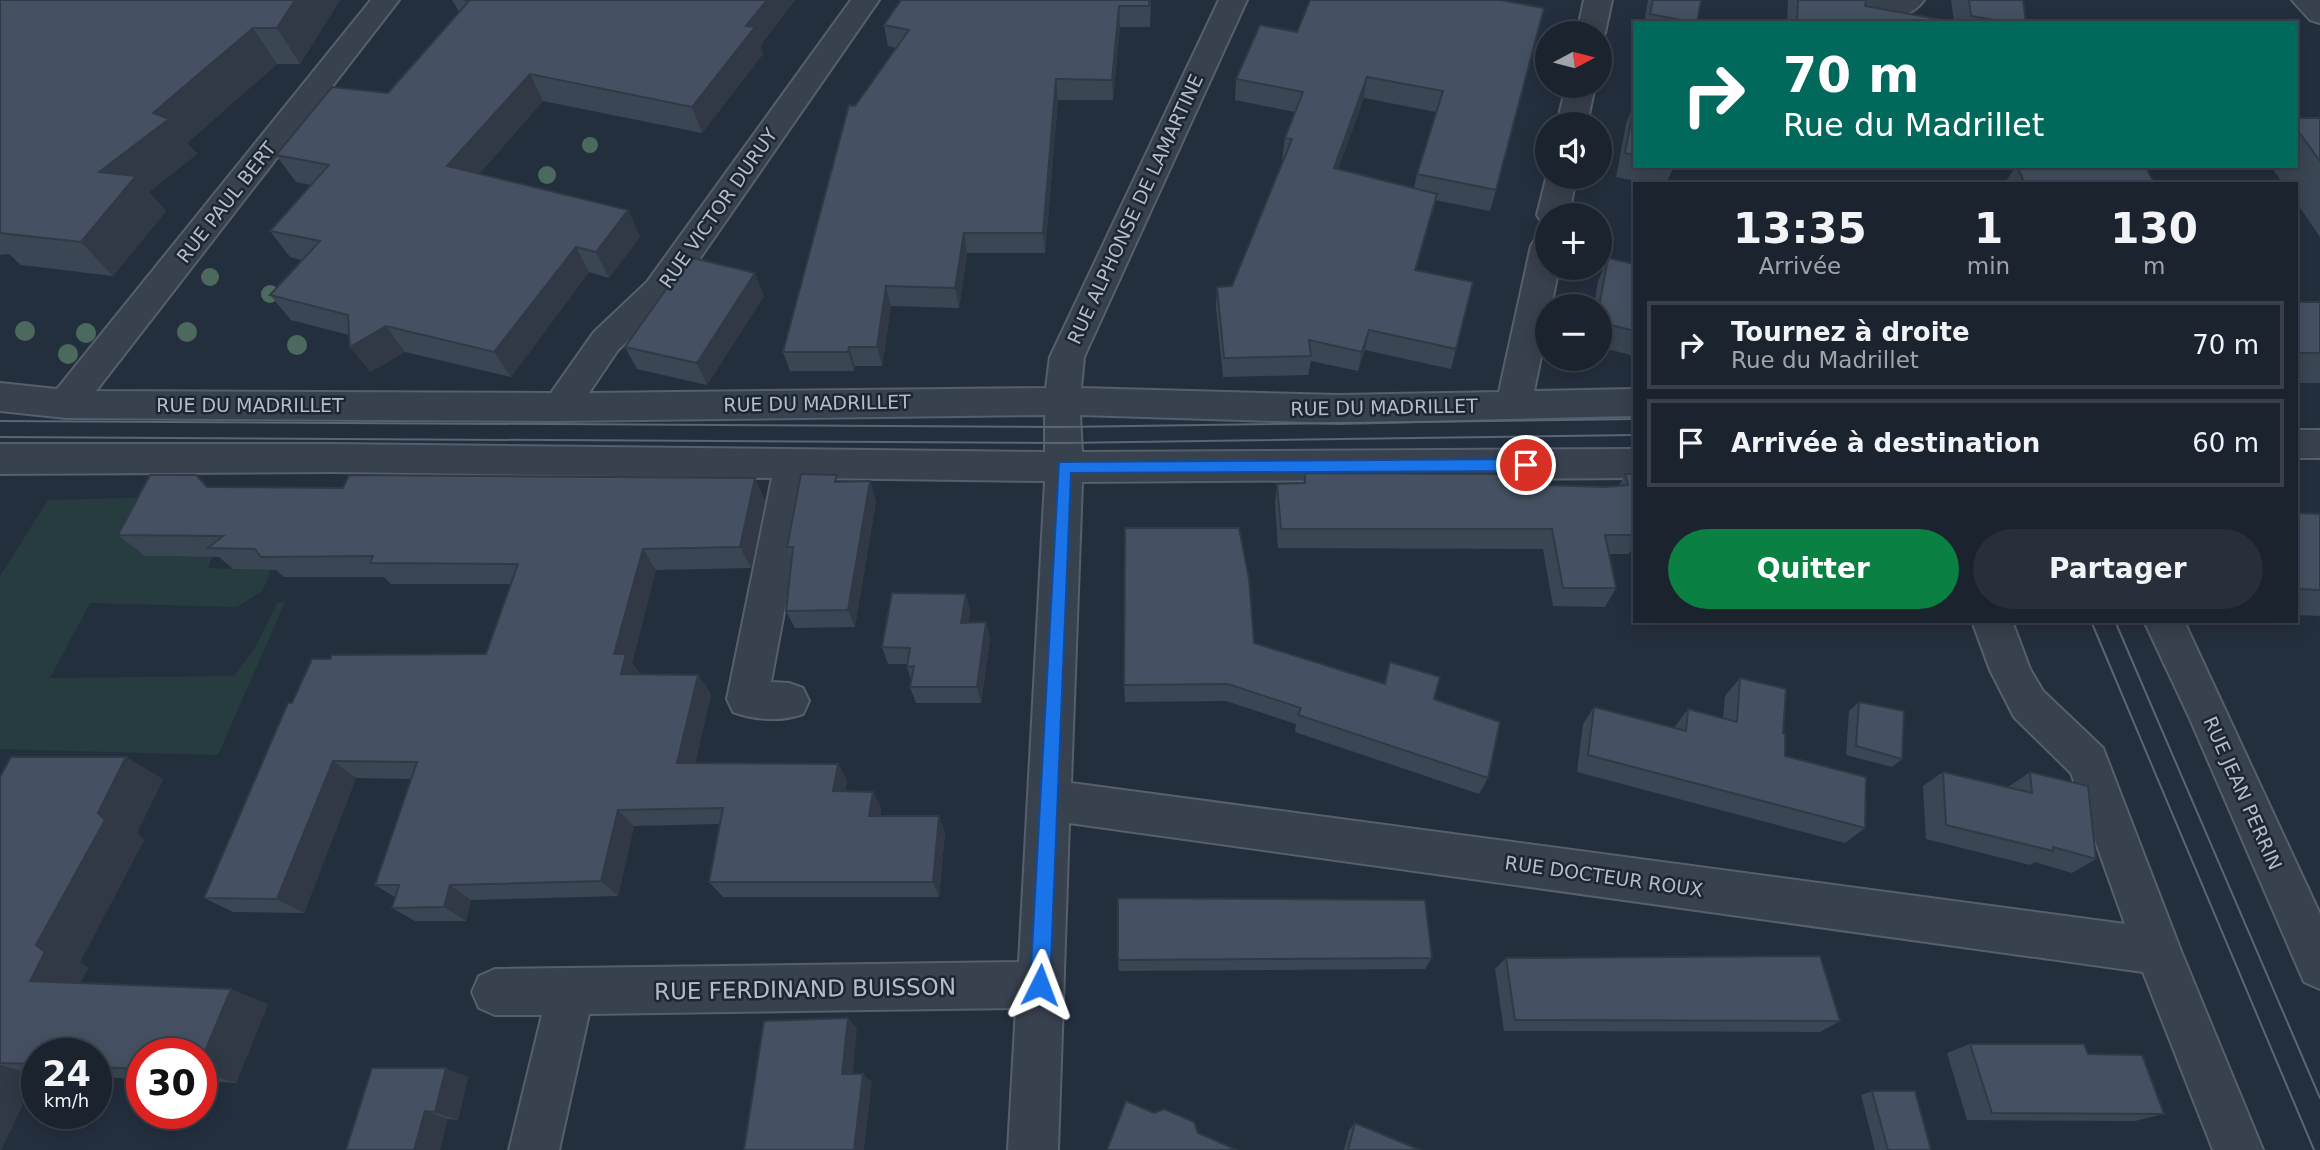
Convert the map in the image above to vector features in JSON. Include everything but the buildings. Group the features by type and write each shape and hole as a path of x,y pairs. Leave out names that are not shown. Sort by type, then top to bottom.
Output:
{"street":[{"name":"RUE PAUL BERT","path":"66,404 385,0"},
{"name":"RUE VICTOR DURUY","path":"561,407 606,341 659,291 865,0"},
{"name":"RUE ALPHONSE DE LAMARTINE","path":"1033,1150 1064,467 1062,401 1067,357 1233,0"},
{"path":"1594,21 1598,0"},
{"path":"1815,0 1878,11 1900,8 1910,0"},
{"path":"2306,0 2320,14"},
{"path":"1514,405 1540,280"},
{"name":"RUE DU MADRILLET","path":"0,397 66,404 561,407 1062,401 1339,409 1633,402"},
{"path":"2298,444 2320,444"},
{"path":"0,459 333,458 1064,467 1633,464"},
{"path":"789,701 747,699 793,464"},
{"path":"1993,623 2011,676 2037,714 2076,744 2088,762 2158,951 2238,1150"},
{"name":"RUE JEAN PERRIN","path":"2165,623 2209,715 2320,966"},
{"name":"RUE DOCTEUR ROUX","path":"1049,800 2158,951"},
{"name":"RUE FERDINAND BUISSON","path":"495,992 1040,985"},
{"path":"534,1150 571,992"}],"green space":[{"path":"175,497 145,556 212,557 208,568 269,570 269,577 262,591 237,607 90,603 50,678 234,676 256,646 277,603 285,602 218,755 0,749 0,576 48,500"}],"tram line":[{"path":"0,421 1062,427 1633,419"},
{"path":"0,437 1063,443 1633,435"},
{"path":"2092,623 2314,1150"},
{"path":"2116,623 2320,1098"}],"route":[{"path":"1040,985 1064,467 1526,465"}]}
